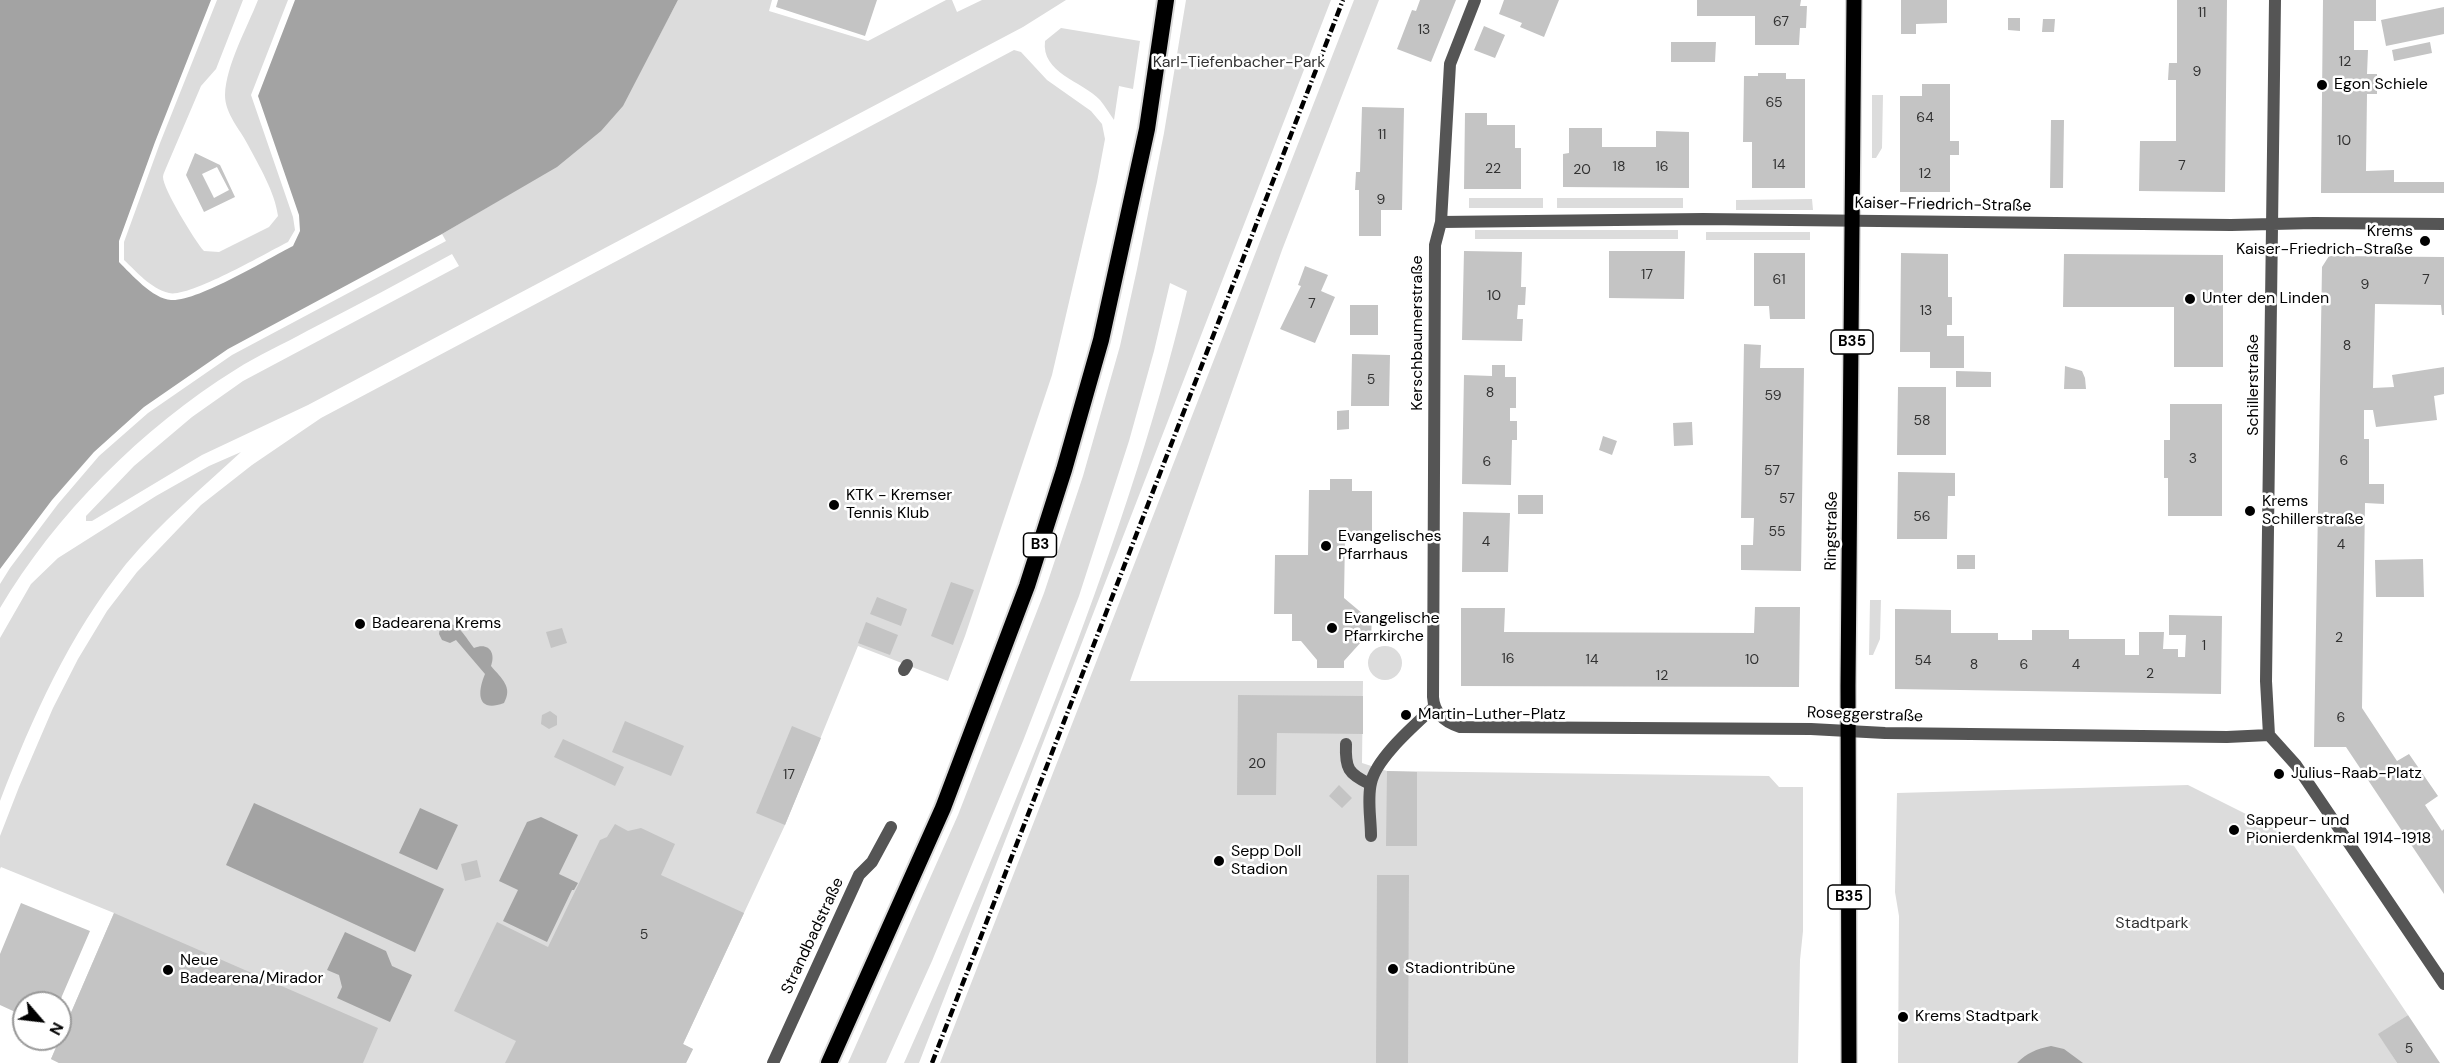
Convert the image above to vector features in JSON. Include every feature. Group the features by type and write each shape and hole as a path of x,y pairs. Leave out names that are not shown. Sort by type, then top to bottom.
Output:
{"highway":[{"name":"B3","path":"829,1063 943,808 1027,586 1065,470 1101,340 1147,129 1166,0"}],"main road":[{"name":"Ringstraße","path":"1849,1063 1854,0"}],"street":[{"name":"Kerschbaumerstraße","path":"1434,707 1435,245 1442,222 1450,64 1475,0"},
{"name":"Schillerstraße","path":"2269,735 2266,681 2275,0"},
{"name":"Kaiser-Friedrich-Straße","path":"1442,222 1703,219 2444,224"},
{"name":"Roseggerstraße","path":"1434,707 1447,723 1460,727 1811,729 1885,733 2227,737 2269,735"},
{"path":"1371,836 1371,784 1377,768 1414,725 1434,707"},
{"path":"2269,735 2296,765 2444,984"},
{"path":"1346,744 1346,761 1353,776 1371,784"},
{"name":"Strandbadstraße","path":"773,1063 859,875 872,862 891,827"}],"green space":[{"path":"217,0 243,0 216,69 201,86 164,174 164,183 180,215 204,251 219,252 269,227 278,216 262,170 227,109 225,95 233,59 258,0 288,0 251,95 293,217 295,230 288,242 228,274 193,289 169,293 150,284 124,260 124,242 160,143"},
{"path":"678,0 772,0 769,11 868,41 946,0 952,0 957,12 982,0 1066,0 1023,27 308,405 202,455 92,521 86,521 86,516 134,466 192,417 243,381 459,266 452,254 253,359 167,418 104,476 47,540 22,573 0,608 0,584 10,568 58,504 99,456 148,413 232,355 446,241 442,234 557,166 622,106"},
{"name":"Karl-Tiefenbacher-Park","path":"1186,0 1331,0 919,1063 904,1063 1002,834 1039,741 1094,596 1129,495 1160,394 1187,291 1170,283 1129,441 1079,596 1023,741 932,961 886,1063 848,1063 958,815 1044,593 1083,476 1120,346 1137,269 1164,133"},
{"path":"1354,0 1379,0 1282,250 1130,681 1363,681 1362,763 1387,771 1769,776 1779,787 1803,787 1803,931 1800,960 1798,1063 940,1063"},
{"path":"1061,28 1140,41 1133,89 1119,86 1114,120 1100,100 1056,69 1049,61 1045,52 1045,41"},
{"name":"Badearena Krems","path":"1014,50 1021,52 1047,80 1091,111 1102,124 1105,139 1097,182 1052,375 948,681 858,646 785,825 683,1044 693,1049 686,1063 59,1063 51,1059 54,1051 72,1051 72,1010 114,913 1,867 0,869 0,836 19,787 53,708 78,659 107,611 137,572 201,505 252,465 321,418"},
{"path":"1872,95 1883,95 1882,148 1876,158 1872,158"},
{"path":"1469,198 1543,198 1543,208 1469,208"},
{"path":"1557,198 1683,198 1683,208 1557,208"},
{"path":"1812,199 1813,210 1736,210 1736,200"},
{"path":"1475,230 1678,230 1678,239 1475,239"},
{"path":"1706,232 1810,232 1810,240 1706,240"},
{"path":"241,452 153,534 106,591 54,677 0,801 0,638 31,584 58,558 156,496 209,466"},
{"path":"1870,600 1881,600 1880,639 1873,655 1869,655"},
{"path":"1385,646 1397,651 1402,663 1397,675 1385,680 1373,675 1368,663 1373,651"},
{"name":"Stadtpark","path":"2188,785 2286,834 2408,1015 2379,1034 2397,1063 1898,1063 1899,916 1895,892 1897,793"}],"shaded area":[{"path":"0,0 211,0 119,241 119,262 150,291 164,299 171,300 183,299 214,287 293,246 300,231 299,215 258,96 295,0 678,0 623,106 601,131 557,167 442,234 228,349 144,407 94,452 52,500 0,569"},
{"path":"446,623 458,628 474,648 484,646 490,650 493,657 491,666 507,688 504,703 489,705 481,699 485,674 456,640 450,643 442,640 439,634 440,627"},
{"path":"254,803 444,889 415,952 226,865"},
{"path":"420,808 458,825 437,870 399,853"},
{"path":"541,817 578,835 559,874 578,883 572,890 547,942 503,921 518,890 499,881 527,822"},
{"path":"345,932 386,951 392,966 412,975 390,1022 337,998 342,987 339,975 327,970"},
{"path":"2051,1046 2064,1049 2083,1063 2017,1063 2032,1052"}],"building":[{"path":"778,0 877,0 865,36 776,7"},
{"path":"1420,0 1456,0 1431,62 1397,49 1412,10 1416,11"},
{"path":"1504,0 1559,0 1544,37 1520,27 1522,23 1499,14"},
{"path":"1697,0 1801,0 1800,6 1807,6 1806,28 1800,28 1799,45 1755,45 1755,16 1697,16"},
{"path":"1901,0 1947,0 1947,23 1916,24 1916,34 1901,34"},
{"path":"2177,0 2227,0 2225,192 2139,191 2140,141 2176,141 2176,80 2168,80 2169,63 2177,63"},
{"path":"2323,0 2376,0 2376,21 2354,21 2354,50 2368,50 2367,74 2377,74 2377,94 2367,94 2366,171 2394,170 2394,182 2444,182 2444,193 2321,193"},
{"path":"2444,7 2444,34 2386,46 2381,20"},
{"path":"2008,18 2020,18 2020,31 2008,30"},
{"path":"2043,19 2055,19 2054,32 2042,32"},
{"path":"1484,26 1505,35 1495,58 1474,50"},
{"path":"1671,42 1716,42 1715,62 1671,62"},
{"path":"2430,42 2432,53 2394,61 2392,50"},
{"path":"1758,73 1786,73 1786,79 1805,79 1805,188 1752,188 1752,142 1743,142 1744,76 1758,76"},
{"path":"1922,84 1950,84 1950,141 1959,141 1959,155 1950,155 1950,192 1900,192 1900,96 1922,96"},
{"path":"1362,107 1404,108 1402,210 1381,210 1381,236 1359,236 1359,190 1355,190 1356,172 1360,172"},
{"path":"1465,113 1487,113 1487,125 1515,125 1515,148 1521,148 1521,189 1464,189"},
{"path":"2051,120 2064,120 2063,188 2050,188"},
{"path":"1569,128 1602,128 1602,147 1656,147 1656,131 1689,132 1689,188 1563,187 1563,154 1569,153"},
{"path":"195,153 220,165 235,197 204,212 186,175","holes":["217,167 229,190 214,198 202,174"]},
{"path":"1464,251 1522,252 1521,287 1526,287 1525,305 1518,305 1517,319 1523,319 1522,341 1462,340"},
{"path":"1609,251 1685,251 1684,299 1609,298"},
{"path":"1754,253 1805,253 1805,319 1770,319 1769,306 1754,306"},
{"path":"1901,253 1948,254 1948,297 1952,297 1952,325 1947,325 1947,336 1964,336 1964,368 1930,368 1930,352 1900,352"},
{"path":"2064,254 2223,255 2223,367 2174,367 2174,307 2063,307"},
{"path":"2329,256 2444,257 2444,315 2442,315 2441,305 2375,304 2373,388 2394,387 2392,375 2444,367 2444,394 2434,396 2437,420 2376,427 2373,410 2364,410 2364,439 2369,439 2369,484 2384,484 2384,504 2365,503 2362,708 2397,761 2409,754 2438,796 2425,805 2442,831 2444,829 2444,894 2346,747 2314,747 2322,267"},
{"path":"1305,266 1328,275 1321,291 1335,297 1315,343 1280,329 1301,286 1298,285"},
{"path":"1350,305 1378,305 1378,335 1350,335"},
{"path":"1744,344 1761,345 1760,368 1804,368 1801,571 1741,570 1741,545 1753,545 1754,518 1741,518"},
{"path":"1352,354 1390,355 1389,406 1351,406"},
{"path":"1492,365 1505,365 1505,377 1516,377 1516,408 1510,408 1510,421 1517,421 1517,440 1512,440 1511,485 1462,484 1464,375 1492,376"},
{"path":"2065,366 2082,371 2086,389 2064,389"},
{"path":"1956,371 1991,372 1991,387 1956,387"},
{"path":"1898,387 1946,387 1946,455 1897,455"},
{"path":"2170,404 2222,404 2222,516 2168,516 2168,478 2164,478 2164,440 2170,440"},
{"path":"1349,410 1349,429 1337,430 1337,411"},
{"path":"1692,422 1693,445 1674,446 1673,423"},
{"path":"1603,436 1617,441 1612,455 1599,450"},
{"path":"1898,472 1955,473 1955,496 1948,496 1947,539 1897,539"},
{"name":"Evangelisches Pfarrhaus","path":"1330,479 1352,479 1352,491 1372,491 1372,537 1345,537 1344,598 1363,614 1372,614 1371,641 1362,641 1344,661 1344,668 1317,668 1317,660 1301,641 1292,641 1292,614 1274,614 1275,555 1308,555 1309,490 1330,490"},
{"path":"1518,495 1543,495 1543,514 1518,514"},
{"path":"1463,512 1510,513 1508,572 1462,572"},
{"path":"1957,555 1975,555 1975,569 1957,569"},
{"path":"2423,559 2424,597 2376,597 2375,560"},
{"path":"951,582 974,590 953,645 931,636"},
{"path":"877,597 907,609 901,626 870,614"},
{"path":"1755,607 1800,607 1799,687 1461,686 1461,608 1505,608 1504,632 1754,633"},
{"path":"1895,609 1951,610 1951,633 1998,633 1998,640 2032,640 2032,630 2069,630 2069,639 2125,639 2125,655 2139,655 2139,632 2164,632 2163,649 2178,649 2178,657 2185,657 2186,635 2169,635 2169,615 2222,616 2221,694 1895,689"},
{"path":"866,622 898,635 890,655 858,643"},
{"path":"562,628 567,643 551,648 546,632"},
{"path":"1238,695 1363,696 1363,734 1277,733 1276,795 1237,795"},
{"path":"550,711 557,716 557,725 549,729 541,724 542,715"},
{"path":"625,721 684,746 671,776 612,752"},
{"path":"792,726 821,738 785,825 756,813"},
{"path":"563,739 624,767 615,786 554,757"},
{"path":"1387,771 1417,772 1417,846 1386,846"},
{"path":"1339,785 1352,798 1342,808 1329,796"},
{"path":"615,824 628,831 641,828 675,844 661,875 744,913 683,1044 693,1049 686,1063 505,1063 516,1041 454,1011 497,922 548,947 600,840 607,837"},
{"path":"477,860 481,877 465,881 461,864"},
{"name":"Stadiontribüne","path":"1377,875 1409,875 1408,1063 1376,1063"},
{"path":"21,903 90,931 64,991 12,991 12,1010 0,1005 0,954"},
{"name":"Neue Badearena/Mirador","path":"114,913 378,1028 363,1063 59,1063 51,1059 54,1051 72,1051 72,1010"},
{"path":"2408,1015 2440,1063 2397,1063 2378,1034"}],"railway":[{"path":"932,1063 1343,0"}],"place":[{"name":"Egon Schiele","path":"2322,85"},
{"name":"Krems Kaiser-Friedrich-Straße","path":"2425,241"},
{"name":"Unter den Linden","path":"2190,299"},
{"name":"KTK - Kremser Tennis Klub","path":"834,505"},
{"name":"Krems Schillerstraße","path":"2250,511"},
{"name":"Evangelisches Pfarrhaus","path":"1326,546"},
{"name":"Badearena Krems","path":"360,624"},
{"name":"Evangelische Pfarrkirche","path":"1332,628"},
{"name":"Martin-Luther-Platz","path":"1406,715"},
{"name":"Julius-Raab-Platz","path":"2279,774"},
{"name":"Sappeur- und Pionierdenkmal 1914-1918","path":"2234,830"},
{"name":"Sepp Doll Stadion","path":"1219,861"},
{"name":"Stadiontribüne","path":"1393,969"},
{"name":"Neue Badearena/Mirador","path":"168,970"},
{"name":"Krems Stadtpark","path":"1903,1017"}]}
